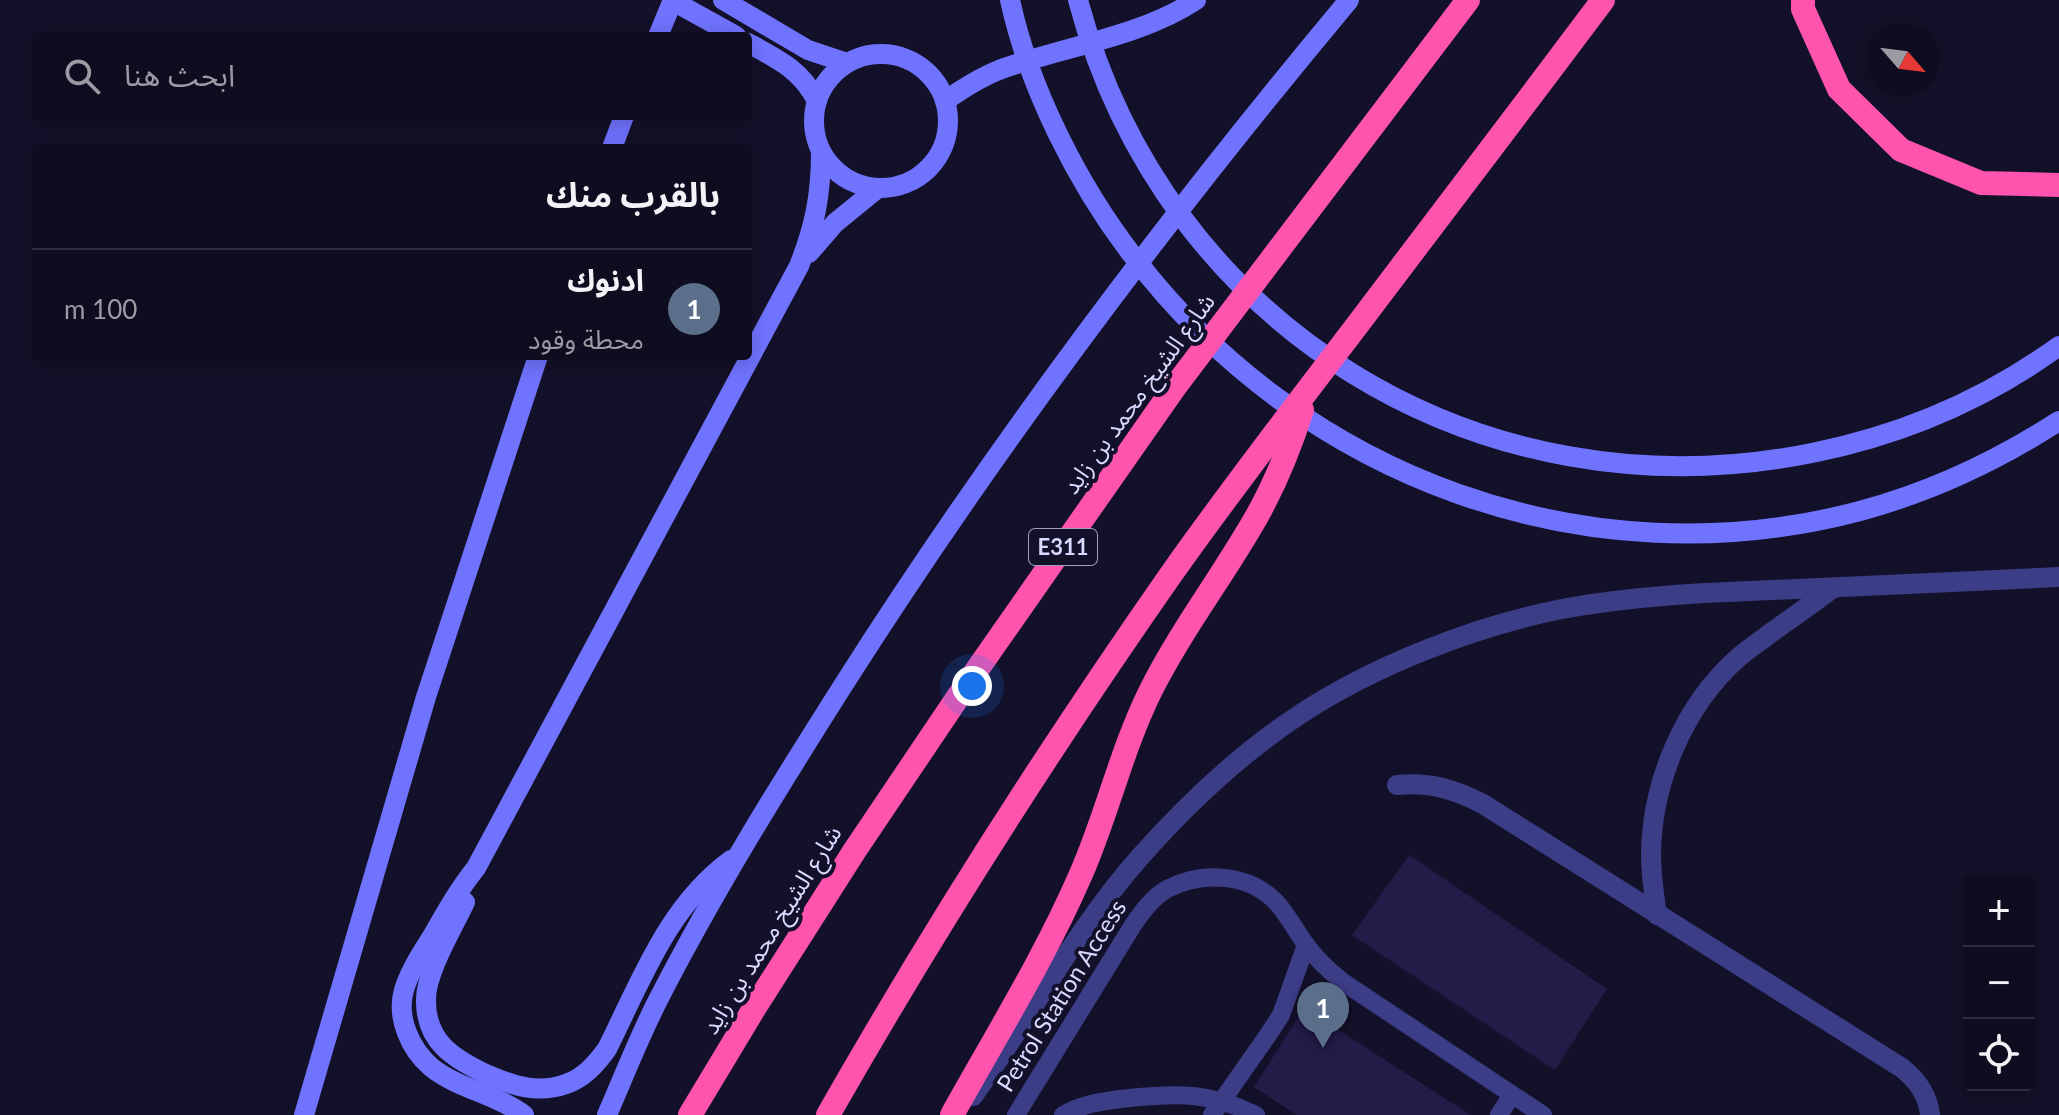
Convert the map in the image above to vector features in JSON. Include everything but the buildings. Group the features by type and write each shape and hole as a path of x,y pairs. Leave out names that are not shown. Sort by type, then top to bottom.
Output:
{"highway":[{"name":"شارع الشيخ محمد بن زايد","path":"690,1115 855,850 958,697 1174,388 1468,0"},
{"path":"828,1115 974,868 1072,718 1175,570 1309,388 1603,0"},
{"path":"1803,0 1803,9 1839,89 1901,150 1981,183 2059,185"},
{"path":"952,1115 1057,926 1082,873 1149,694 1172,650 1256,518 1288,452 1309,388"}],"main road":[{"path":"723,0 808,50 847,63"},
{"path":"1010,0 1030,66 1053,123 1113,230 1150,279 1191,324 1236,366 1284,404 1335,437 1389,466 1446,490 1504,509 1564,523 1685,535 1745,532 1803,524 1861,511 1917,493 1972,471 2059,421"},
{"path":"1078,0 1102,76 1124,125 1179,214 1212,255 1288,329 1331,360 1423,412 1472,431 1522,447 1626,465 1733,464 1787,458 1892,432 1942,412 1991,389 2059,346"},
{"path":"945,101 999,70 1158,22 1196,0"},
{"path":"607,1115 655,1007 689,942 797,758 872,639 1020,424 1163,231 1349,0"},
{"path":"660,32 673,1 729,32"},
{"path":"752,45 798,73 817,101"},
{"path":"886,54 906,58 937,83 945,101 948,117 943,148 923,173 894,187 860,185 844,178 821,152 815,136 817,101 824,86 847,63 866,56 886,54"},
{"path":"614,144 622,120"},
{"path":"752,354 810,239 821,181 821,152"},
{"path":"799,266 835,223 878,188"},
{"path":"304,1115 426,697 537,360"},
{"path":"524,1115 430,1066 416,1051 407,1033 403,993 410,975 454,899 476,868 749,360"},
{"path":"476,868 464,903 428,981 428,1019 435,1036 461,1062 513,1086 549,1089 583,1076 596,1063 607,1049 675,917 715,871 740,853"}],"street":[{"path":"959,1115 1094,916 1138,859 1188,806 1242,758 1300,714 1361,680 1425,651 1492,627 1560,610 1643,597 2059,577"},
{"path":"1657,915 1652,884 1653,821 1659,790 1682,731 1717,679 1739,656 1833,588"},
{"path":"1397,785 1431,785 1463,793 1902,1068 1918,1083 1930,1115"}],"lane":[{"name":"Petrol Station Access","path":"1016,1115 1147,905 1165,890 1187,881 1210,877 1234,879 1256,887 1275,901 1306,945 1343,982 1543,1115"},
{"path":"1217,1108 1281,1015 1306,945"},
{"path":"1063,1115 1097,1102 1189,1094 1217,1108 1256,1115"},
{"path":"1499,1115 1512,1095"}],"place":[{"name":"ادنوك","path":"1323,1048"}]}
